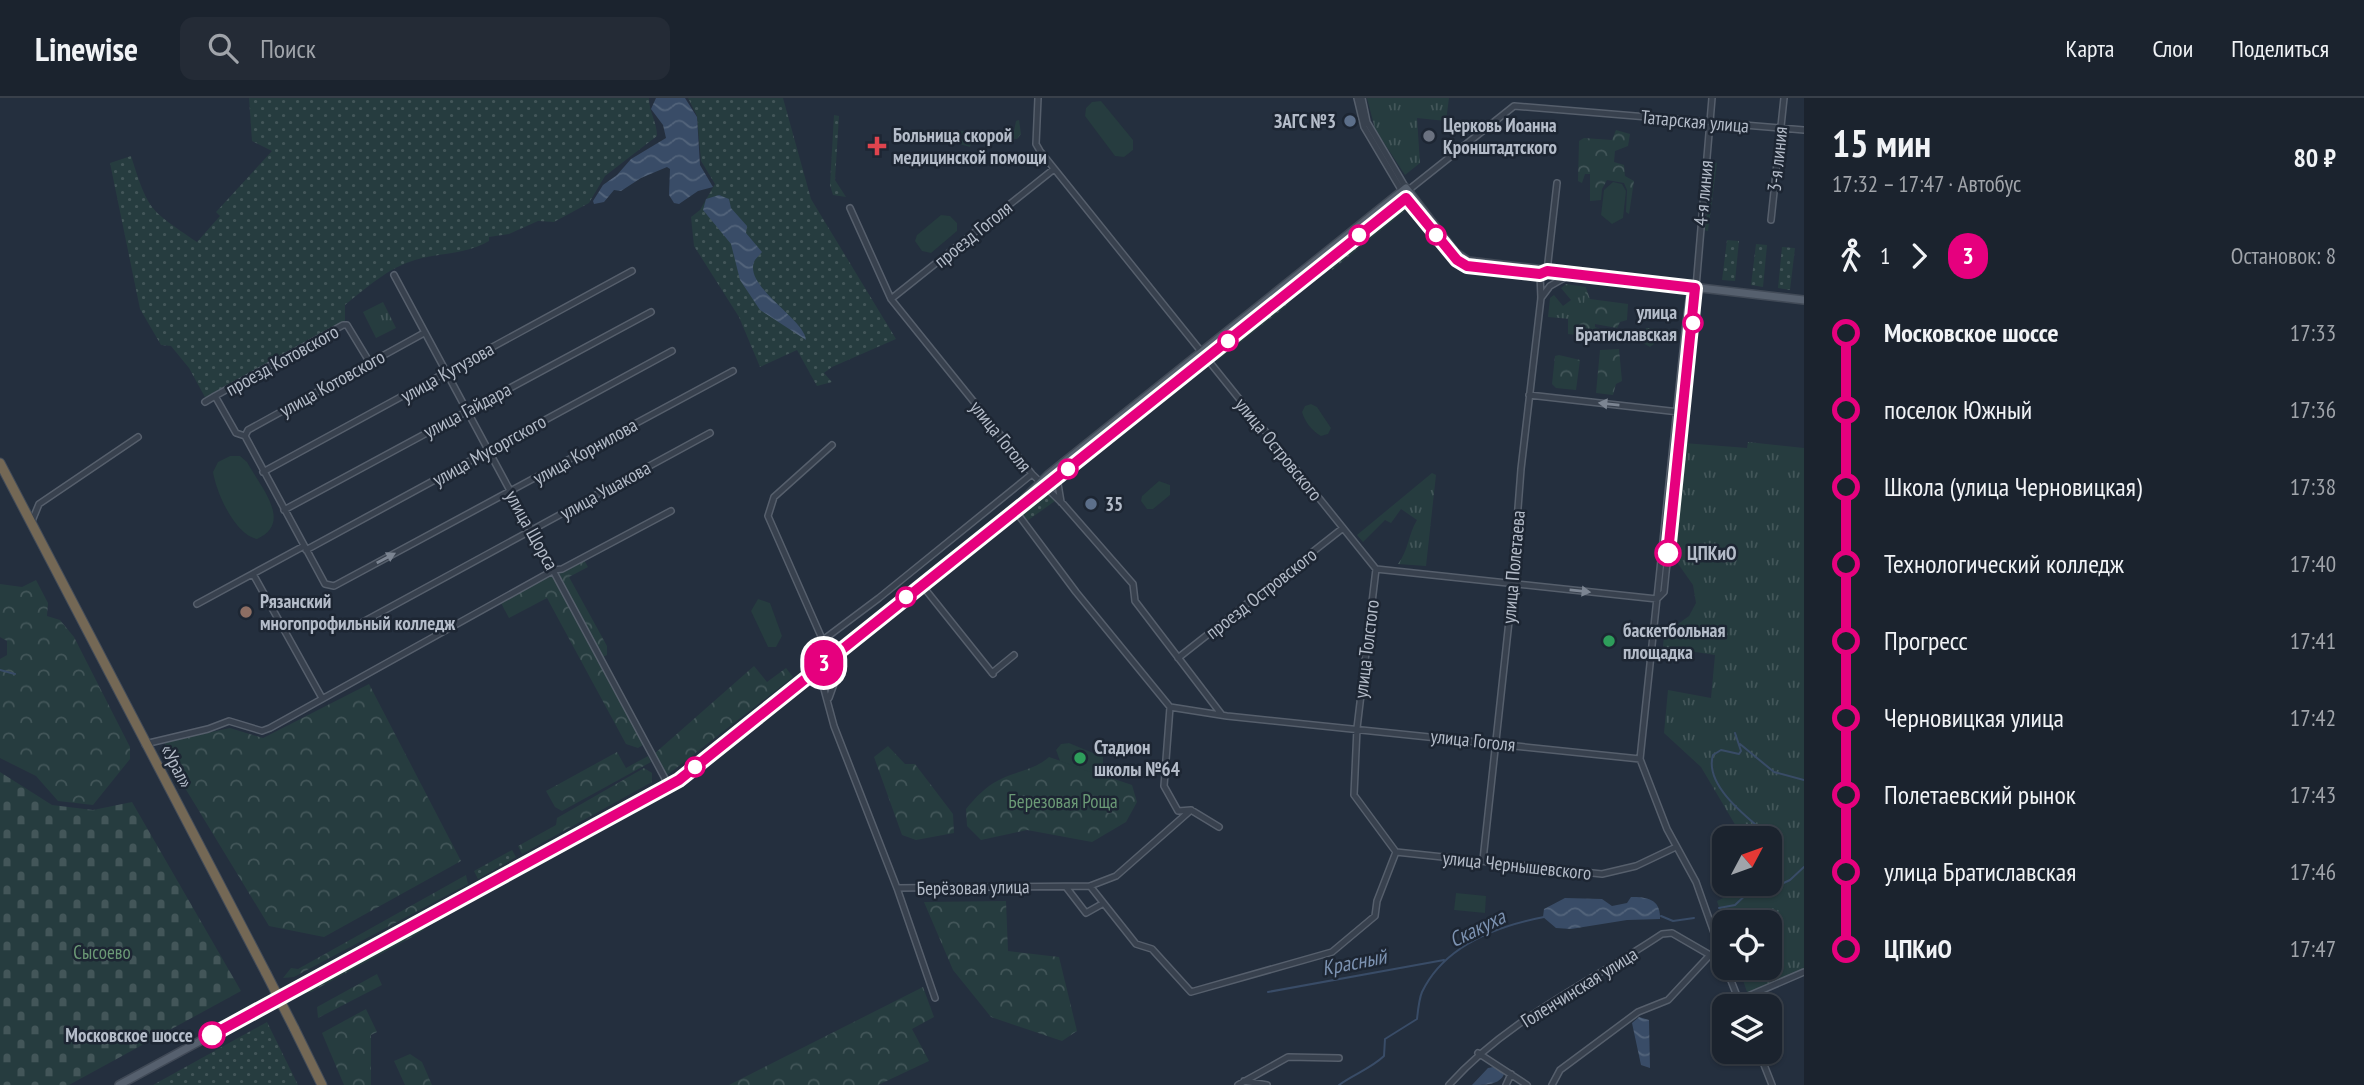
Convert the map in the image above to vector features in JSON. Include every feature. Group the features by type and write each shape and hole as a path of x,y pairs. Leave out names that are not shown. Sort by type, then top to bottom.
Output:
{"highway":[{"name":"«Урал»","path":"0,463 322,1085"}],"main road":[{"path":"1407,192 1464,260 1531,269 1564,278 1804,302"},
{"path":"1407,192 1461,263 1693,291"},
{"path":"119,1085 669,786 1407,192"},
{"path":"1042,485 1057,478 1203,356"}],"street":[{"name":"улица Островского","path":"1038,98 1036,144 1376,569"},
{"path":"1357,98 1364,127 1407,192"},
{"path":"1362,98 1370,129 1407,192"},
{"path":"1560,108 1562,98"},
{"name":"4-я линия","path":"1640,759 1657,599 1664,592 1712,98"},
{"name":"3-я линия","path":"1771,220 1784,98"},
{"name":"Татарская улица","path":"1407,192 1514,106 1804,130"},
{"name":"проезд Гоголя","path":"891,299 1054,169"},
{"name":"улица Полетаева","path":"1483,860 1529,395 1556,183"},
{"name":"улица Гоголя","path":"850,208 891,299 1032,474 1061,502 1133,584 1135,601 1222,715"},
{"name":"улица Кутузова","path":"264,472 632,271"},
{"name":"улица Щорса","path":"394,275 669,786"},
{"path":"1541,298 1550,286 1564,278"},
{"name":"улица Гайдара","path":"284,510 652,312"},
{"name":"проезд Котовского","path":"215,397 343,325 347,325 369,363"},
{"name":"улица Котовского","path":"245,436 248,430 424,333"},
{"name":"улица Мусоргского","path":"197,604 672,351"},
{"name":"улица Корнилова","path":"305,548 325,584 334,586 733,370"},
{"path":"1529,395 1680,412"},
{"path":"205,401 215,397 236,433 245,436 305,548"},
{"name":"улица Ушакова","path":"352,628 710,433"},
{"path":"21,505 39,504 138,437"},
{"path":"830,658 768,516 775,497 832,445"},
{"path":"823,640 1032,474"},
{"path":"1057,478 1061,502"},
{"path":"31,524 39,504"},
{"path":"1014,509 1076,592 1170,707 1164,786 1178,811 1191,810 1219,827"},
{"path":"145,744 208,729 229,721 262,731 554,570 583,558 671,511"},
{"name":"проезд Островского","path":"1178,658 1343,528"},
{"path":"1376,569 1657,599"},
{"name":"улица Толстого","path":"1376,569 1357,728 1353,794 1395,852"},
{"path":"253,574 322,698"},
{"path":"921,584 993,674 1014,655"},
{"name":"Берёзовая улица","path":"829,698 834,684 830,658"},
{"name":"Берёзовая улица","path":"818,667 829,698 834,726 897,888 1090,886 1116,876 1191,810"},
{"name":"улица Гоголя","path":"1170,707 1222,715 1640,759"},
{"path":"1640,759 1676,847 1696,882 1712,929"},
{"name":"улица Чернышевского","path":"1395,852 1602,874 1636,866 1676,847"},
{"path":"1090,886 1136,944 1152,948 1191,992 1332,953 1375,916 1377,901 1395,852"},
{"path":"1066,887 1086,914 1102,904"},
{"path":"897,888 935,998"},
{"name":"Голенчинская улица","path":"1449,1085 1479,1053 1563,995 1662,934 1672,933 1710,955"},
{"path":"1552,1085 1560,1070 1638,1012 1668,1000 1710,955"},
{"path":"1759,994 1804,972"},
{"path":"1479,1053 1527,1085"},
{"path":"1241,1083 1288,1057 1339,1058"},
{"path":"1764,1064 1772,1085"},
{"path":"1506,1085 1511,1074"},
{"path":"1241,1083 1267,1085"}],"green space":[{"path":"249,98 649,98 657,136 605,176 589,203 554,222 538,221 509,234 489,237 489,241 472,248 424,258 396,268 345,305 345,321 206,399 189,368 171,346 161,345 140,309 110,163 131,156 142,188 153,208 197,242 220,216 216,212 272,151 252,141"},
{"path":"688,98 783,98 811,199 896,339 832,367 824,373 832,382 817,386 797,350 760,367 739,317 694,246 691,217 700,210 715,184 701,161 697,116"},
{"path":"1367,98 1449,98 1446,121 1417,118 1420,163 1405,175 1375,129"},
{"path":"1101,101 1133,140 1133,150 1124,157 1115,156 1085,116 1086,108 1092,102"},
{"path":"834,115 839,116 835,180 846,197 833,195 830,185"},
{"path":"1019,120 1021,134 1017,139 952,135 972,141 970,147 949,141 953,130 1013,136 1016,121"},
{"path":"1616,130 1630,134 1628,146 1615,151 1614,162 1624,165 1625,176 1634,181 1629,214 1626,212 1627,190 1624,183 1607,180 1602,189 1601,200 1590,201 1590,174 1585,174 1582,183 1578,181 1579,141 1584,138 1612,140"},
{"path":"1710,161 1717,163 1708,231 1703,230 1712,168"},
{"path":"1613,182 1622,184 1626,191 1623,218 1612,224 1601,215 1604,190"},
{"path":"1401,205 1406,210 1332,270 1327,264"},
{"path":"941,215 950,216 957,223 957,231 931,253 922,251 915,241 917,235"},
{"path":"1727,240 1739,241 1735,281 1722,280"},
{"path":"1756,244 1767,245 1763,287 1751,285"},
{"path":"1782,247 1795,248 1790,290 1778,288"},
{"path":"1566,284 1586,287 1582,320 1548,317 1550,298 1554,295 1563,306 1571,300 1561,288"},
{"path":"1571,286 1586,288 1590,299 1628,304 1627,320 1620,322 1617,328 1595,324 1595,327 1604,331 1603,338 1568,334 1568,318 1563,307 1572,300"},
{"path":"1286,298 1290,303 1217,361 1213,357 1219,355"},
{"path":"383,302 396,328 376,338 363,312"},
{"path":"1646,328 1674,330 1676,337 1660,339 1650,347 1643,343"},
{"path":"1619,349 1622,381 1616,384 1613,395 1596,393 1600,350"},
{"path":"1555,356 1580,360 1576,390 1556,388 1552,384"},
{"path":"1311,404 1317,407 1331,428 1328,434 1321,436 1305,419 1302,412 1305,406"},
{"name":"ЦПКиО","path":"1748,442 1804,448 1804,970 1782,980 1782,910 1720,910 1717,901 1728,896 1782,896 1782,826 1736,826 1701,767 1664,733 1668,690 1711,698 1715,655 1663,647 1664,634 1689,616 1696,603 1693,585 1674,558 1684,443 1747,448"},
{"path":"230,456 240,456 247,462 271,504 273,524 268,532 257,539 241,530 228,512 218,490 213,472 218,462"},
{"path":"1432,473 1436,475 1426,566 1398,564 1417,520 1401,509 1391,523 1385,520 1363,542 1357,535"},
{"path":"1159,481 1170,485 1170,495 1153,509 1147,509 1141,501 1142,496"},
{"path":"1044,492 1055,501 1027,521 1018,510"},
{"path":"583,558 588,567 569,577 607,646 607,655 601,658 646,743 638,748 626,744 547,598 509,618 500,601"},
{"path":"36,580 48,603 47,616 60,620 74,637 130,747 130,759 93,805 58,801 36,776 0,758 0,659 7,655 7,641 0,637 0,584 22,587"},
{"path":"758,599 770,603 782,636 776,647 768,647 751,611"},
{"path":"754,666 767,682 786,668 793,677 666,776 654,754"},
{"path":"369,684 461,861 324,937 269,926 165,755 165,742 230,728 263,738"},
{"name":"Стадион школы №64","path":"1069,743 1103,757 1103,770 1093,773 1060,761 1056,750 1061,744"},
{"name":"Березовая Роща","path":"888,746 905,764 915,764 953,814 954,833 916,840 902,835 874,757"},
{"path":"617,752 626,768 648,756 651,762 562,811 555,807 546,791"},
{"name":"Березовая Роща","path":"1049,757 1132,785 1137,802 1126,822 1092,842 1027,830 981,840 967,826 966,809 994,783 1038,765"},
{"path":"644,768 652,773 652,782 522,854 518,846 556,825 557,818"},
{"name":"Сысоево","path":"0,772 52,805 93,810 132,802 241,991 69,1085 0,1085"},
{"path":"512,850 516,857 478,879 474,871"},
{"path":"466,875 468,884 294,977 283,978 291,968 298,969"},
{"path":"1456,893 1486,896 1485,913 1454,910"},
{"path":"1006,901 1008,951 1059,957 1077,1031 1062,1041 991,1017 953,970 924,902"},
{"path":"422,925 425,929 414,936 311,992 299,993"},
{"path":"377,974 382,985 318,1018 317,1007"},
{"name":"ЦПКиО","path":"1743,980 1782,980 1750,994 1748,994"},
{"path":"923,987 934,1017 912,1029 929,1061 878,1085 729,1085"},
{"path":"366,1009 377,1032 371,1035 371,1085 344,1085 322,1033"},
{"path":"267,1022 298,1085 153,1085"},
{"path":"410,1054 422,1062 432,1085 405,1085 394,1061"}],"water":[{"path":"656,98 685,98 697,117 700,165 713,187 698,191 679,204 674,203 669,195 670,169 667,167 641,178 621,191 614,190 604,202 594,204 593,201 603,185 617,175 631,159 666,138 663,125 651,109"},
{"path":"719,195 729,199 731,208 747,226 746,233 762,252 755,260 753,270 757,280 796,322 806,340 760,310 740,280 731,244 703,210 706,199"},
{"path":"1631,897 1655,903 1660,919 1627,920 1571,929 1556,928 1543,917 1544,909 1565,898 1602,899 1612,906 1627,903"},
{"path":"1639,1017 1649,1020 1650,1068 1641,1065 1632,1023"},
{"path":"1494,1067 1504,1074 1502,1078 1496,1082 1472,1085 1488,1068"}],"waterway":[{"path":"0,670 15,674"},
{"path":"1735,733 1741,751 1739,754 1721,750 1713,755 1712,767 1722,791 1757,826"},
{"path":"1740,744 1774,772 1804,780"},
{"name":"Скакуха","path":"1719,908 1735,905 1750,891 1769,890 1790,880 1804,867"},
{"name":"Скакуха","path":"1661,916 1673,921 1694,918"},
{"name":"Скакуха","path":"1339,1085 1379,1061 1384,1056 1385,1039 1417,1019 1422,992 1432,976 1458,950 1508,926 1544,917"},
{"name":"Красный","path":"1268,992 1444,960"}],"bus line":[{"name":"3","path":"212,1035 679,780 1014,509 1044,488 1406,198 1457,260 1467,266 1540,274 1547,271 1695,288 1668,553"}],"place":[{"name":"ЗАГС №3","path":"1350,121"},
{"name":"Церковь Иоанна Кронштадтского","path":"1429,136"},
{"name":"Больница скорой медицинской помощи","path":"877,146"},
{"name":"улица Братиславская","path":"1693,323"},
{"name":"35","path":"1091,504"},
{"name":"ЦПКиО","path":"1668,553"},
{"name":"Рязанский многопрофильный колледж","path":"246,612"},
{"name":"баскетбольная площадка","path":"1609,641"},
{"name":"Стадион школы №64","path":"1080,758"},
{"name":"Московское шоссе","path":"212,1035"}]}
